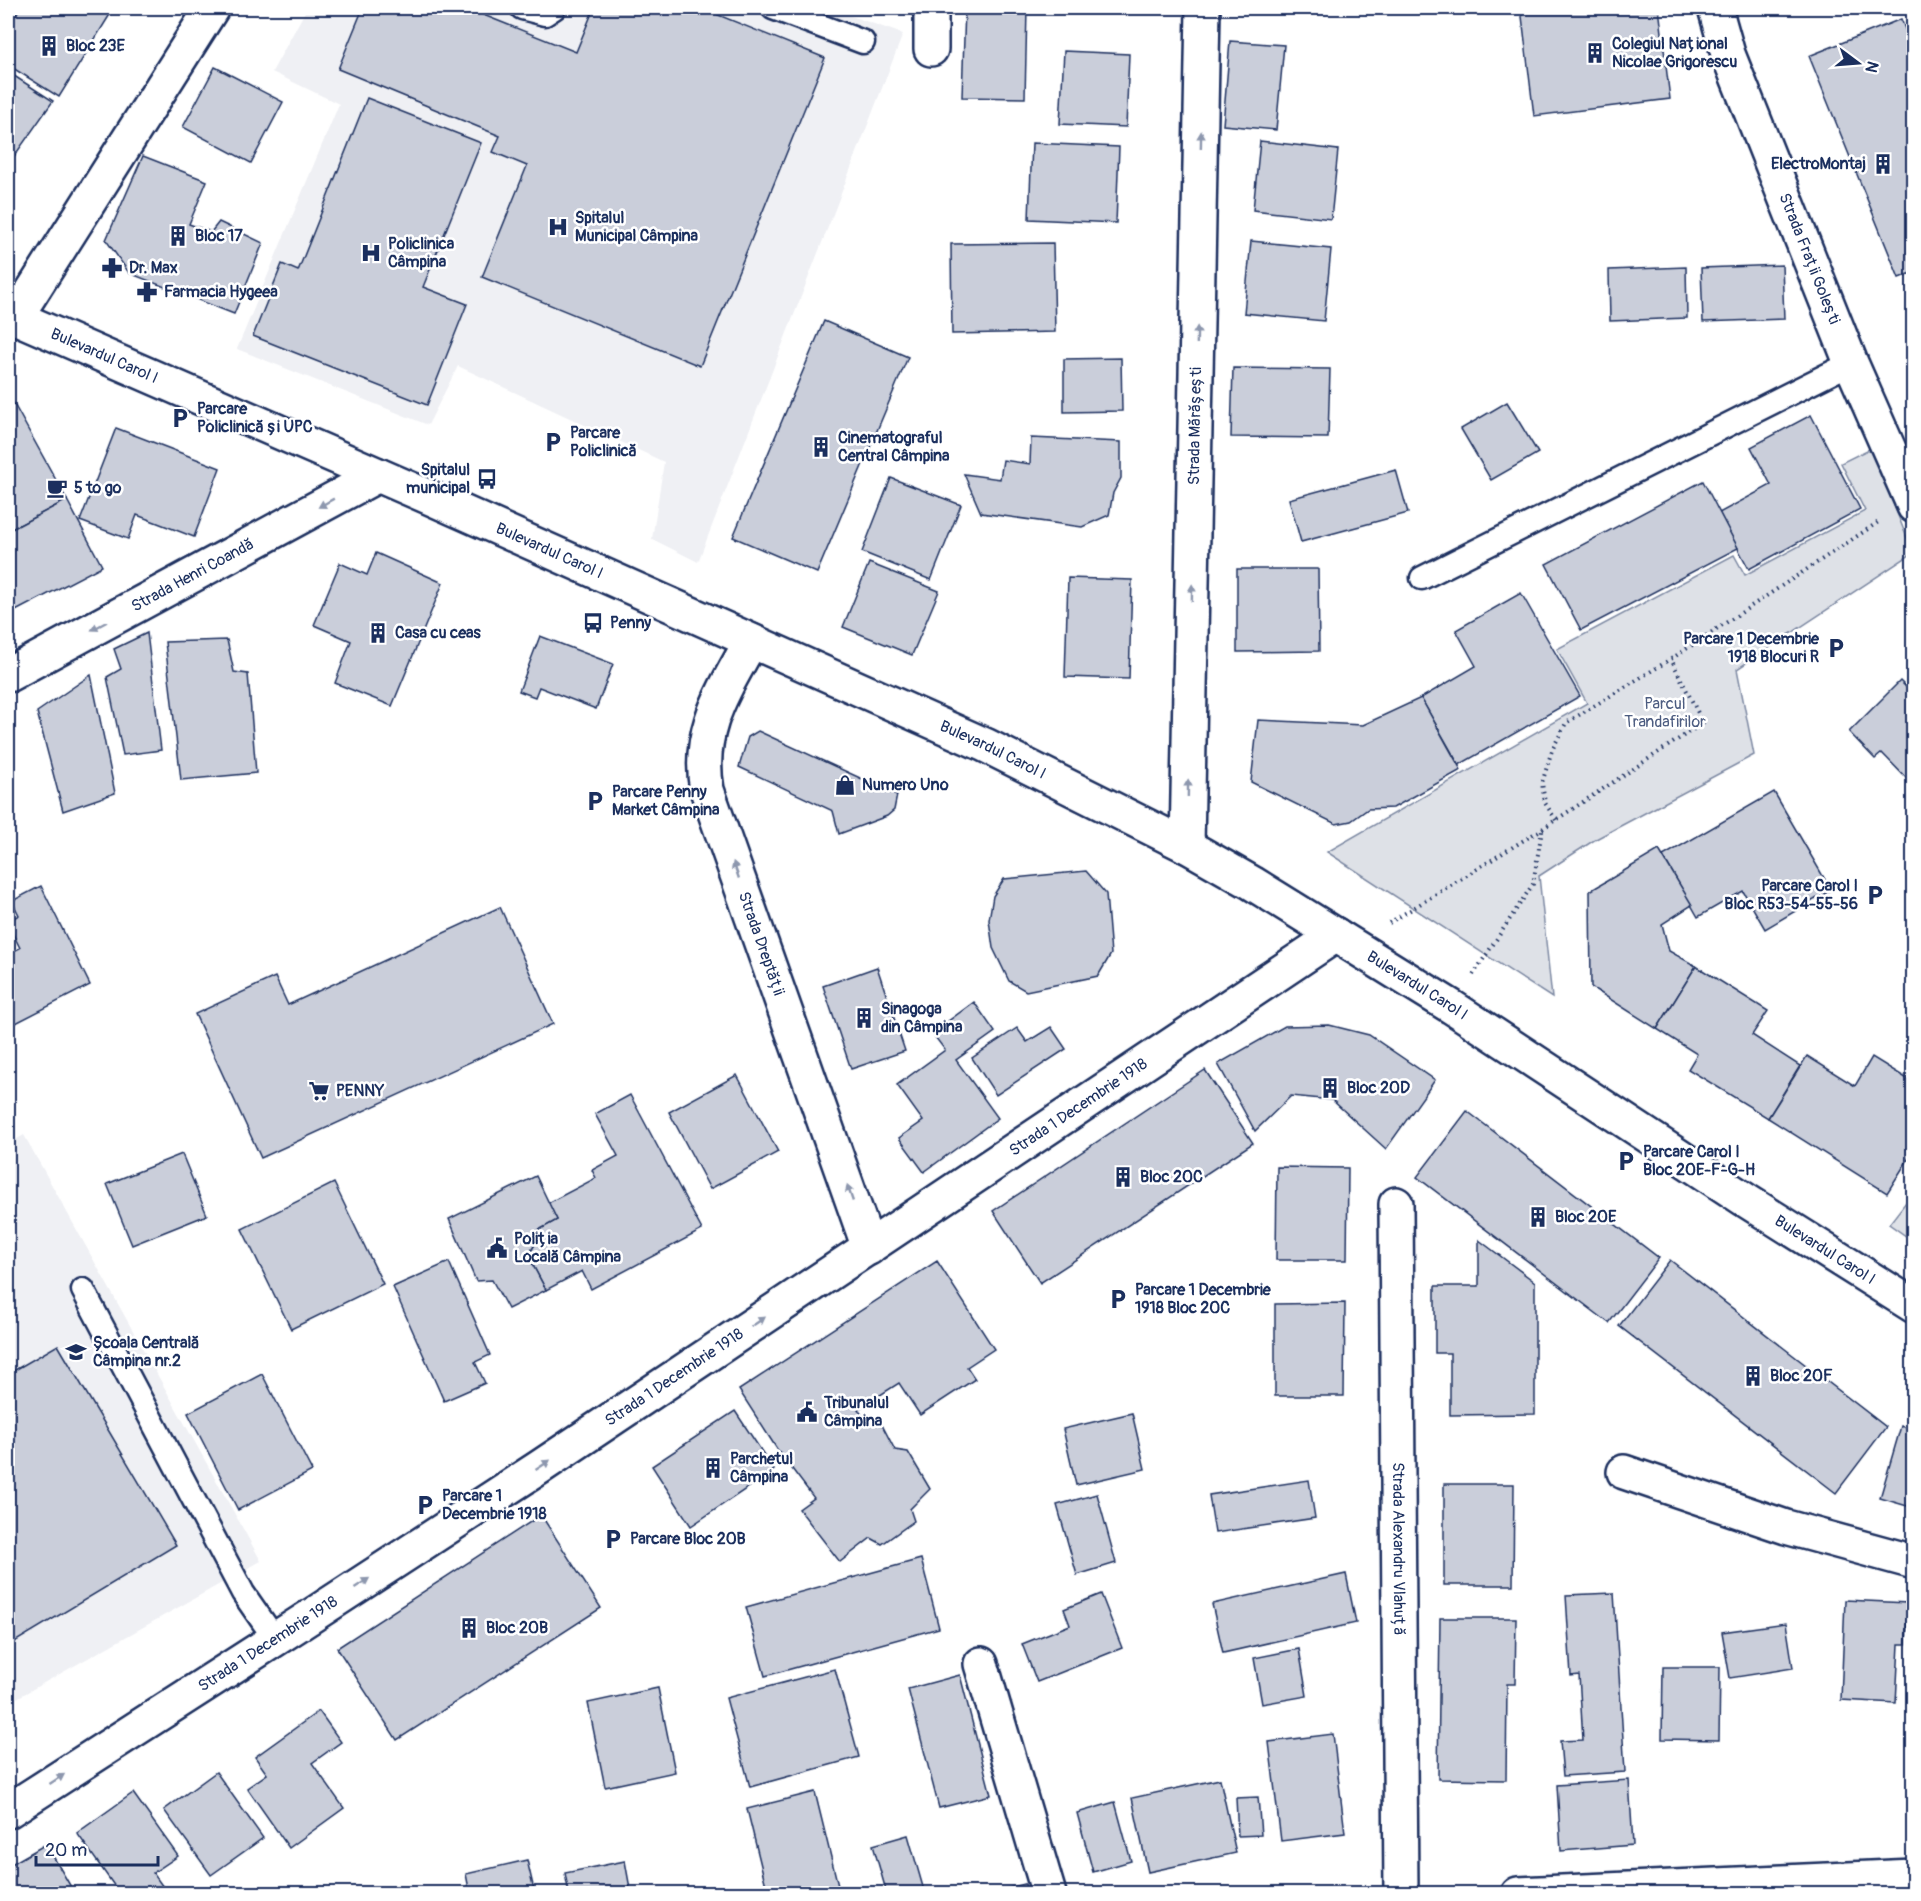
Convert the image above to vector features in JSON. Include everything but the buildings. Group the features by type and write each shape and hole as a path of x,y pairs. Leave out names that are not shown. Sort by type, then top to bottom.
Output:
{"street":[{"path":"12,315 212,8"},
{"path":"930,8 931,49"},
{"name":"Strada Mărășești","path":"1187,846 1203,8"},
{"name":"Strada Frații Golești","path":"1715,8 1728,54 1851,363 1912,504"},
{"name":"Bulevardul Carol I","path":"12,315 985,745 1187,846 1452,1007 1748,1202 1914,1306"},
{"name":"Strada Henri Coandă","path":"8,675 378,475"},
{"name":"Strada Dreptății","path":"751,641 711,718 704,756 707,790 869,1248"},
{"name":"Strada 1 Decembrie 1918","path":"8,1811 540,1467 869,1248 935,1201 1345,940"},
{"name":"Strada Alexandru Vlahuță","path":"1396,1204 1401,1893"},
{"path":"1624,1472 1786,1527 1914,1562"},
{"path":"981,1664 1049,1893"},
{"path":"1518,1893 1914,1876"}],"lane":[{"path":"522,8 545,14 554,8"},
{"path":"773,8 863,42"},
{"path":"1422,578 1851,363"},
{"path":"83,1290 243,1593 275,1639"}],"path":[{"path":"1556,820 1545,803 1542,783 1552,750 1566,723 1671,659 1912,504"},
{"path":"1345,940 1542,830 1703,723 1671,659"},
{"path":"1452,1007 1533,884 1542,830"}],"shaded area":[{"name":"Spitalul Municipal Câmpina","path":"307,8 828,8 903,34 698,562 652,539 664,462 458,366 428,425 237,349 339,104 272,72"},
{"name":"Școala Centrală Câmpina nr.2","path":"24,1135 261,1561 8,1703 8,1144"}],"green space":[{"name":"Parcul Trandafirilor","path":"1871,448 1913,553 1737,669 1754,755 1596,839 1539,876 1552,998 1327,852 1587,703 1557,649 1734,555 1745,575 1865,511 1841,463"},
{"path":"1913,1193 1913,1241 1889,1224"}],"place":[{"name":"Bloc 23E","path":"49,46"},
{"name":"Colegiul Național Nicolae Grigorescu","path":"1595,53"},
{"name":"ElectroMontaj","path":"1883,164"},
{"name":"Spitalul Municipal Câmpina","path":"558,227"},
{"name":"Bloc 17","path":"178,236"},
{"name":"Policlinica Câmpina","path":"371,253"},
{"name":"Dr. Max","path":"112,268"},
{"name":"Farmacia Hygeea","path":"147,292"},
{"name":"Parcare Policlinică și UPC","path":"180,418"},
{"name":"Parcare Policlinică","path":"553,442"},
{"name":"Cinematograful Central Câmpina","path":"821,447"},
{"name":"Spitalul municipal","path":"487,479"},
{"name":"5 to go","path":"57,488"},
{"name":"Penny","path":"593,623"},
{"name":"Casa cu ceas","path":"378,633"},
{"name":"Parcare 1 Decembrie 1918 Blocuri R","path":"1836,648"},
{"name":"Numero Uno","path":"845,785"},
{"name":"Parcare Penny Market Câmpina","path":"595,801"},
{"name":"Parcare Carol I Bloc R53-54-55-56","path":"1875,895"},
{"name":"Sinagoga din Câmpina","path":"864,1018"},
{"name":"Bloc 20D","path":"1330,1088"},
{"name":"PENNY","path":"319,1091"},
{"name":"Parcare Carol I Bloc 20E-F-G-H","path":"1626,1161"},
{"name":"Bloc 20C","path":"1123,1177"},
{"name":"Bloc 20E","path":"1538,1217"},
{"name":"Poliția Locală Câmpina","path":"497,1248"},
{"name":"Parcare 1 Decembrie 1918 Bloc 20C","path":"1118,1299"},
{"name":"Școala Centrală Câmpina nr.2","path":"76,1352"},
{"name":"Bloc 20F","path":"1753,1376"},
{"name":"Tribunalul Câmpina","path":"807,1412"},
{"name":"Parchetul Câmpina","path":"713,1468"},
{"name":"Parcare 1 Decembrie 1918","path":"425,1505"},
{"name":"Parcare Bloc 20B","path":"613,1539"},
{"name":"Bloc 20B","path":"469,1628"}]}
